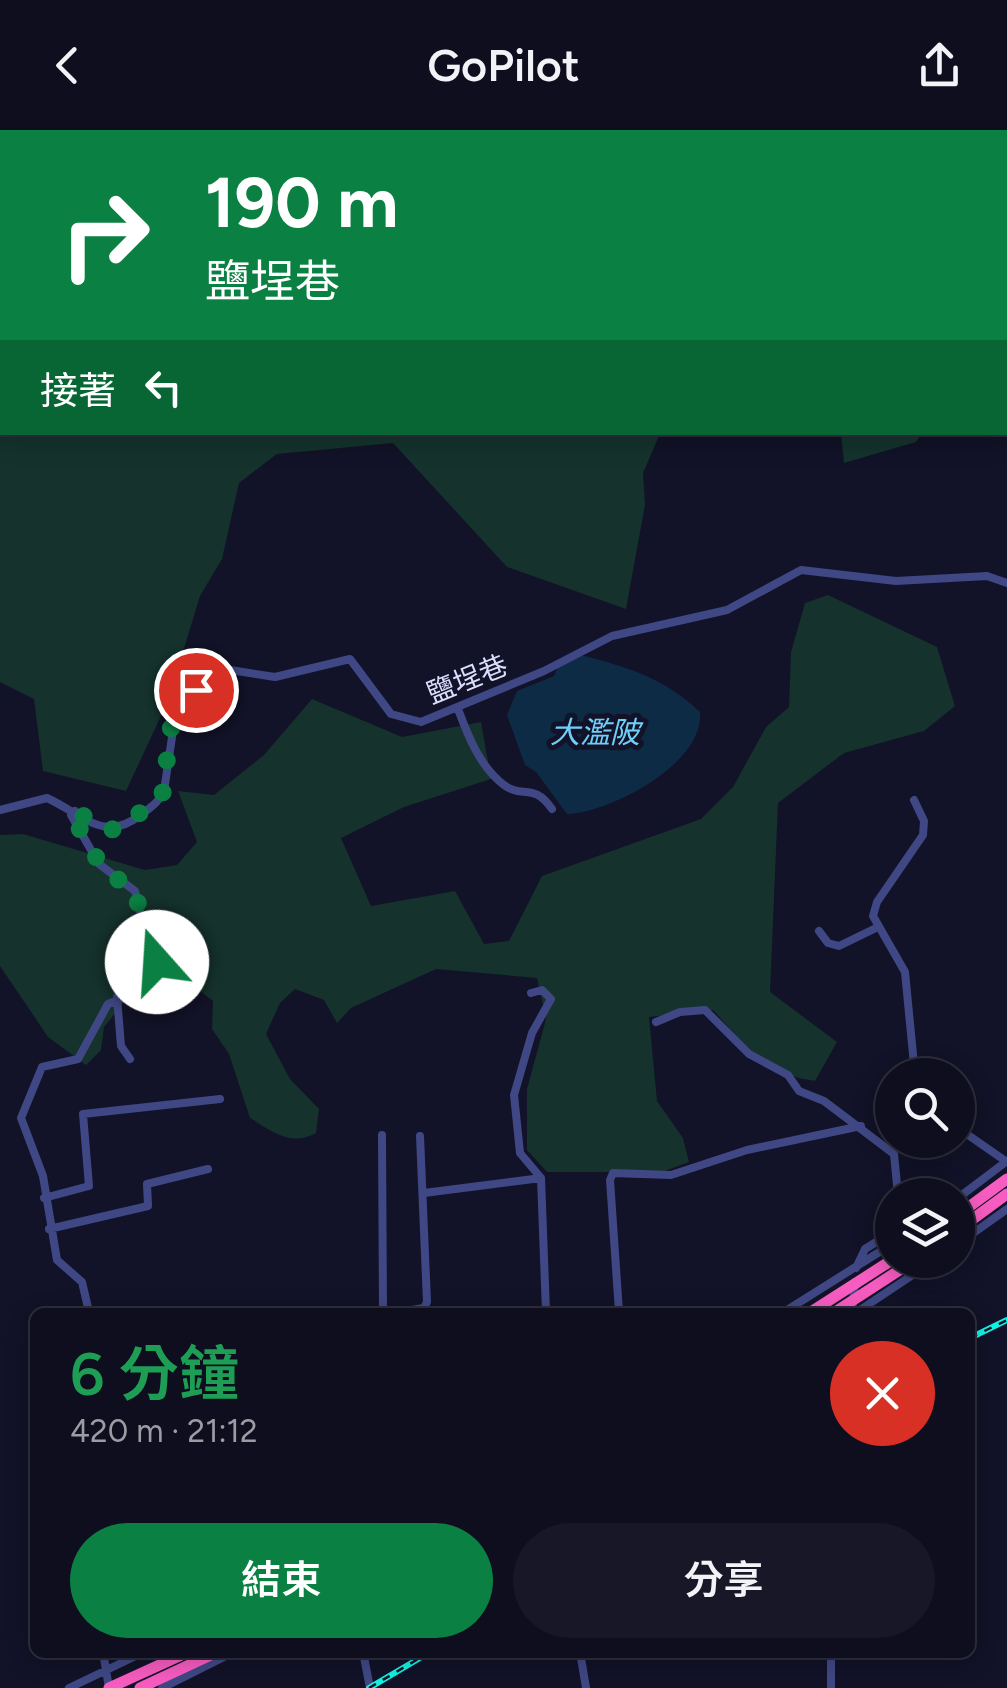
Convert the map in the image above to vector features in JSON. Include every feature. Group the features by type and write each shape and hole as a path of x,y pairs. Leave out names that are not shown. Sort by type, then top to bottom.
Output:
{"highway":[{"path":"975,1203 1007,1179"},
{"path":"975,1218 1007,1194"},
{"path":"817,1308 875,1271"},
{"path":"840,1308 887,1278"},
{"path":"109,1688 175,1658"},
{"path":"140,1688 204,1658"}],"street":[{"name":"鹽埕巷","path":"0,810 42,798 76,811 100,827 116,830 159,801 164,791 174,717 196,690 225,670 275,677 350,660 368,678 384,708 400,719 421,722 458,709 612,636 727,610 801,570 896,581 971,576 1007,583"},
{"path":"458,709 473,747 502,783 536,791 552,809"},
{"path":"913,1058 904,972 876,928 874,908 923,835 924,821 914,800"},
{"path":"76,811 71,814 99,864 135,891 141,916 160,951 140,991 117,997 99,1017 78,1059 42,1067 20,1118 43,1176 57,1260 84,1286 88,1308"},
{"path":"820,931 828,943 838,946 876,928"},
{"path":"531,993 542,990 550,999 521,1066 514,1110 521,1128 520,1153 542,1178 546,1308"},
{"path":"117,997 121,1046 130,1059"},
{"path":"656,1022 680,1012 706,1010 749,1054 792,1078 799,1091 824,1101 894,1154 896,1178"},
{"path":"44,1198 90,1186 83,1114 220,1098"},
{"path":"619,1308 610,1180 613,1172 671,1175 747,1150 861,1126"},
{"path":"382,1136 382,1308"},
{"path":"417,1308 426,1306 420,1136"},
{"path":"975,1140 1007,1162 975,1186"},
{"path":"49,1229 148,1206 147,1184 208,1169"},
{"path":"424,1193 542,1178"},
{"path":"975,1232 1007,1209"},
{"path":"855,1308 856,1267 865,1248 875,1242"},
{"path":"790,1308 875,1255"},
{"path":"861,1308 907,1278"},
{"path":"104,1658 109,1688"},
{"path":"69,1688 132,1658"},
{"path":"162,1688 222,1658"},
{"path":"364,1658 370,1688"},
{"path":"581,1658 586,1688"},
{"path":"831,1688 832,1658"}],"green space":[{"path":"0,435 698,435 659,436 643,473 645,505 626,609 507,567 393,443 277,454 239,483 222,559 200,596 168,701 126,791 43,771 34,699 0,682"},
{"path":"841,435 921,435 916,442 844,463"},
{"path":"828,595 937,647 955,706 924,731 844,753 778,803 770,992 837,1042 815,1081 768,1065 713,1010 649,1017 657,1101 683,1138 689,1162 662,1172 547,1172 527,1150 527,1089 546,1019 537,978 436,969 351,1008 337,1023 324,1000 295,989 280,1003 266,1034 290,1079 319,1109 316,1133 298,1139 282,1136 250,1118 229,1054 212,1029 213,1001 191,984 132,992 104,1027 101,1050 86,1065 48,1037 0,966 0,835 23,834 145,870 177,865 197,842 178,791 214,795 264,755 312,699 402,737 481,722 491,779 404,807 341,838 371,906 455,891 484,944 509,941 542,876 701,819 733,787 766,727 789,707 791,652 805,603"}],"water":[{"name":"大濫陂","path":"580,655 644,675 700,712 697,731 687,749 652,782 607,805 567,814 536,772 525,765 507,715 517,691 554,676 558,666"}],"railway":[{"path":"975,1336 1007,1320"},
{"path":"369,1688 420,1658"}],"route":[{"path":"157,962 158,943 141,916 135,891 103,869 71,814 76,811 100,827 116,830 159,801 164,791 174,717 196,690"}]}
